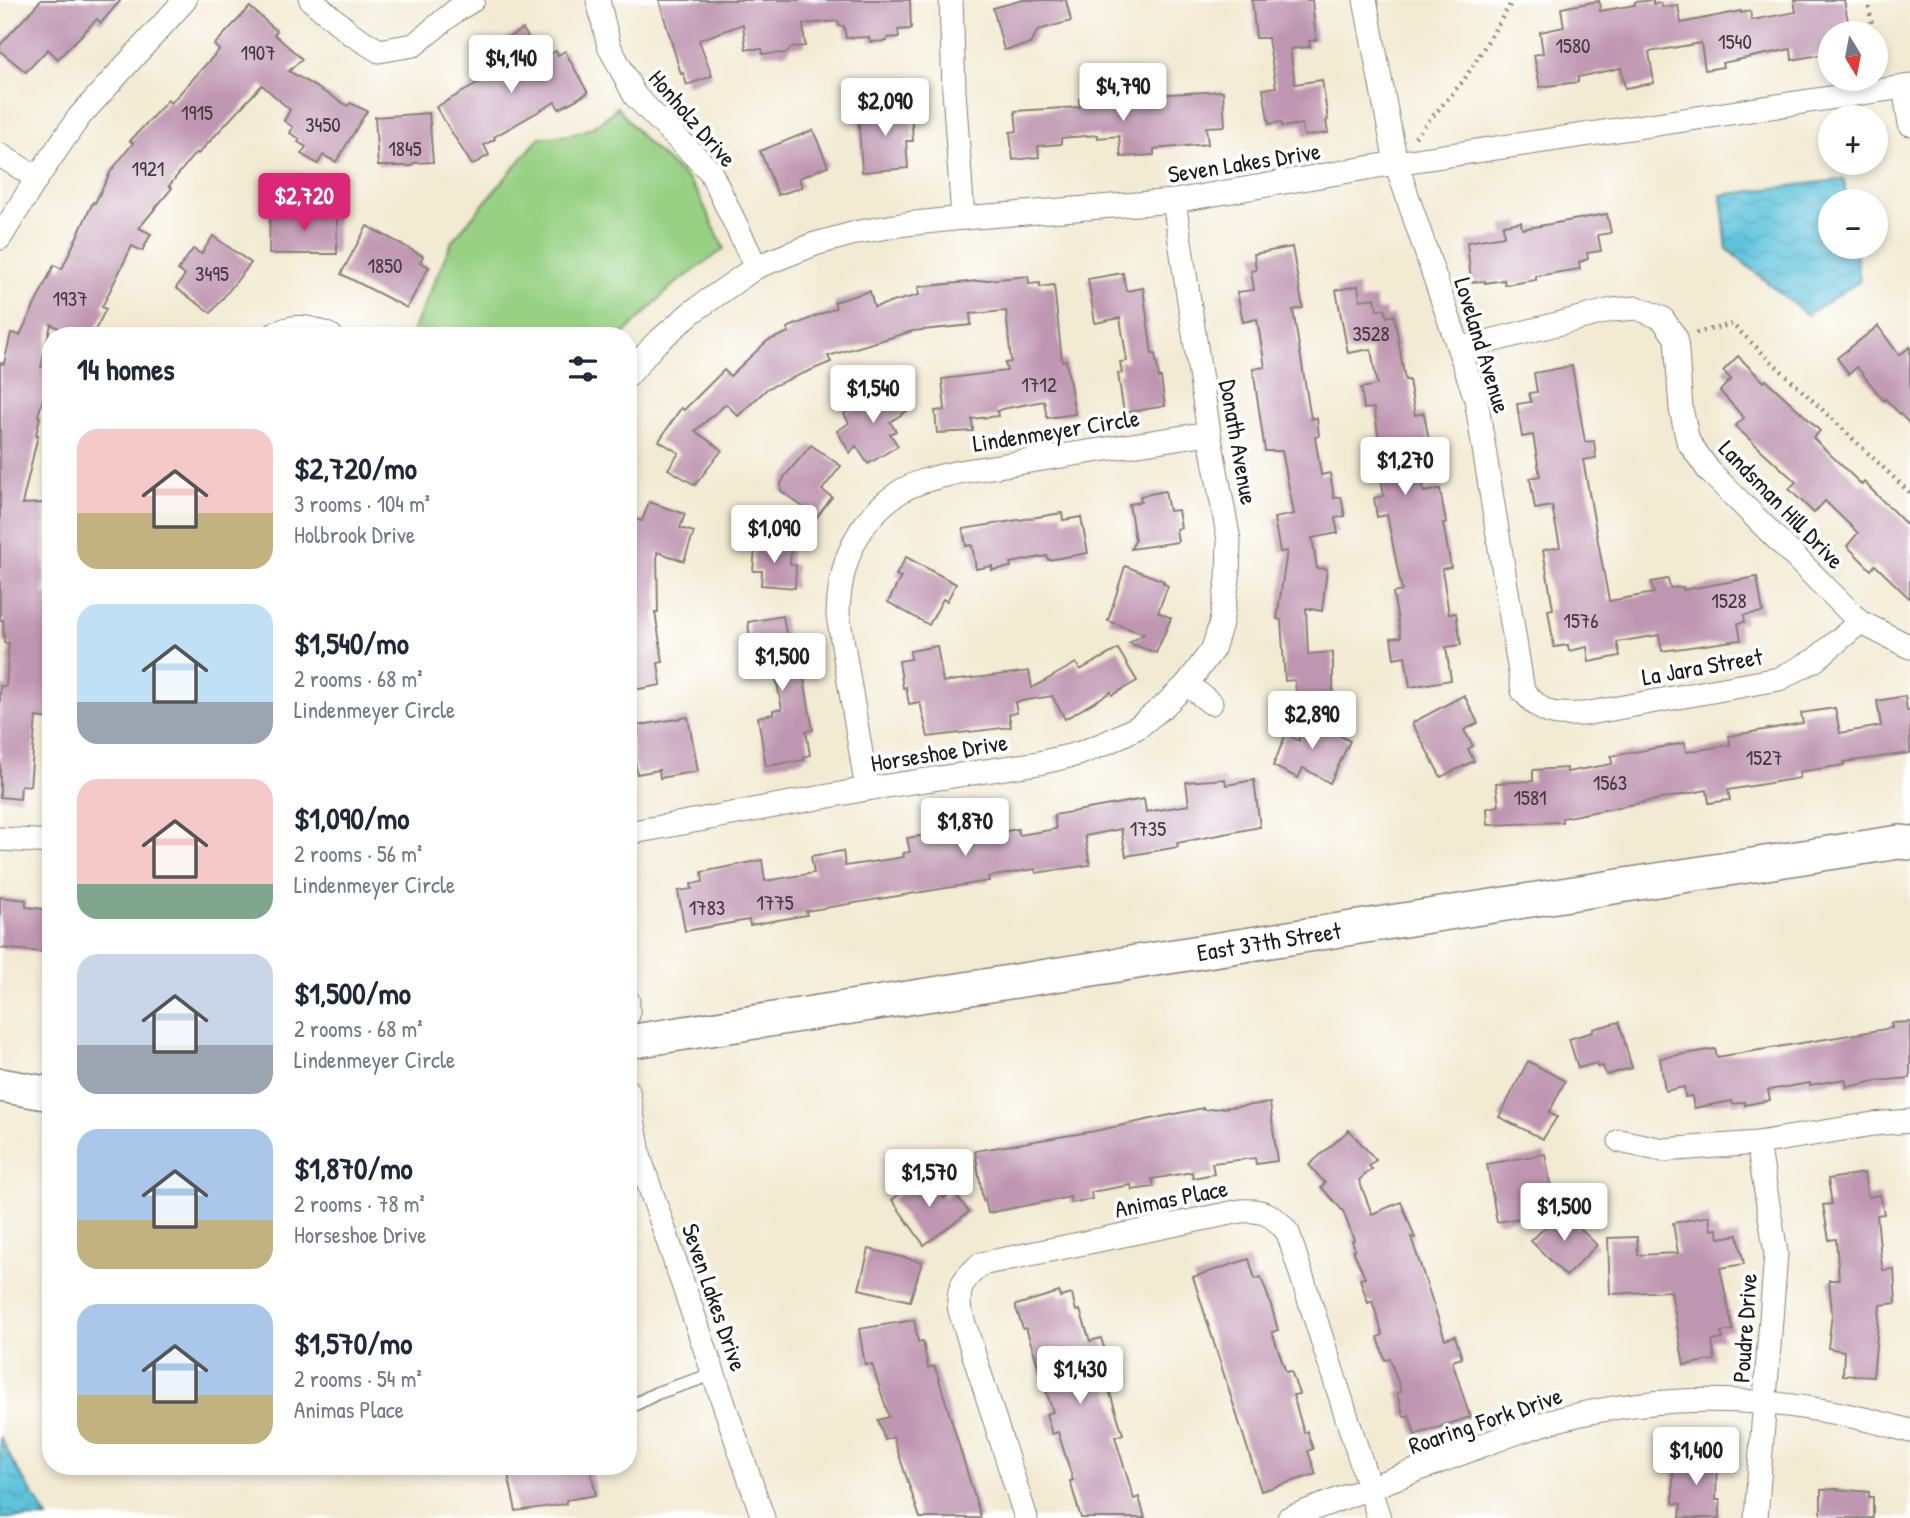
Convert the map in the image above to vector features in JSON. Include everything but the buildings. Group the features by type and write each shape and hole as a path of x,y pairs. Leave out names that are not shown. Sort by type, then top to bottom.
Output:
{"main road":[{"name":"East 37th Street","path":"637,1041 1910,842"},
{"path":"0,1085 42,1092"}],"street":[{"path":"0,239 79,117 184,0"},
{"path":"311,0 350,33 379,51 414,45 455,11 473,0"},
{"name":"Honholz Drive","path":"598,0 609,46 635,96 710,171 756,267"},
{"path":"951,0 963,218"},
{"name":"Loveland Avenue","path":"1365,0 1396,163 1476,399 1523,691 1537,706"},
{"path":"1907,86 1910,124"},
{"name":"Seven Lakes Drive","path":"637,365 654,345 692,312 756,267 815,244 859,232 963,218 1174,201 1396,163 1907,86"},
{"path":"0,155 37,178"},
{"name":"Donath Avenue","path":"1174,201 1209,433 1229,540 1228,579 1221,622 1213,649 1187,684"},
{"path":"1459,349 1612,310 1637,308 1662,318 1676,338"},
{"name":"Landsman Hill Drive","path":"1676,338 1681,409 1689,441 1709,471 1860,622 1910,647"},
{"name":"Lindenmeyer Circle","path":"867,789 838,615 838,591 849,550 879,509 898,492 927,480 959,472 1209,433"},
{"name":"La Jara Street","path":"1537,706 1554,715 1584,714 1779,679 1815,660 1860,622"},
{"path":"1187,684 1211,703"},
{"name":"Horseshoe Drive","path":"638,831 867,789 1039,763 1078,754 1138,727 1187,684"},
{"path":"0,839 42,841"},
{"path":"1620,1141 1663,1150 1758,1143 1873,1124 1910,1121"},
{"name":"Seven Lakes Drive","path":"637,1142 640,1159 763,1518"},
{"name":"Poudre Drive","path":"1756,1518 1776,1253 1758,1143"},
{"name":"Animas Place","path":"1026,1518 960,1311 960,1288 964,1278 981,1264 1241,1210 1270,1214 1280,1221 1288,1233 1379,1518"},
{"name":"Roaring Fork Drive","path":"1289,1518 1522,1430 1623,1406 1678,1400 1765,1401 1820,1408 1910,1431"}],"lane":[{"path":"637,1403 657,1393 714,1374"}],"path":[{"path":"1415,137 1464,80 1513,0"},
{"path":"1868,0 1871,21"},
{"path":"1676,338 1732,324 1910,493"}],"green space":[{"path":"617,107 646,142 688,180 699,195 724,249 671,287 631,327 415,327 452,241 540,137 563,136 583,131"}],"water":[{"path":"1844,179 1845,189 1818,189 1818,259 1857,259 1860,281 1807,315 1727,249 1721,195"},
{"path":"0,1436 12,1461 48,1518 0,1518"}]}
